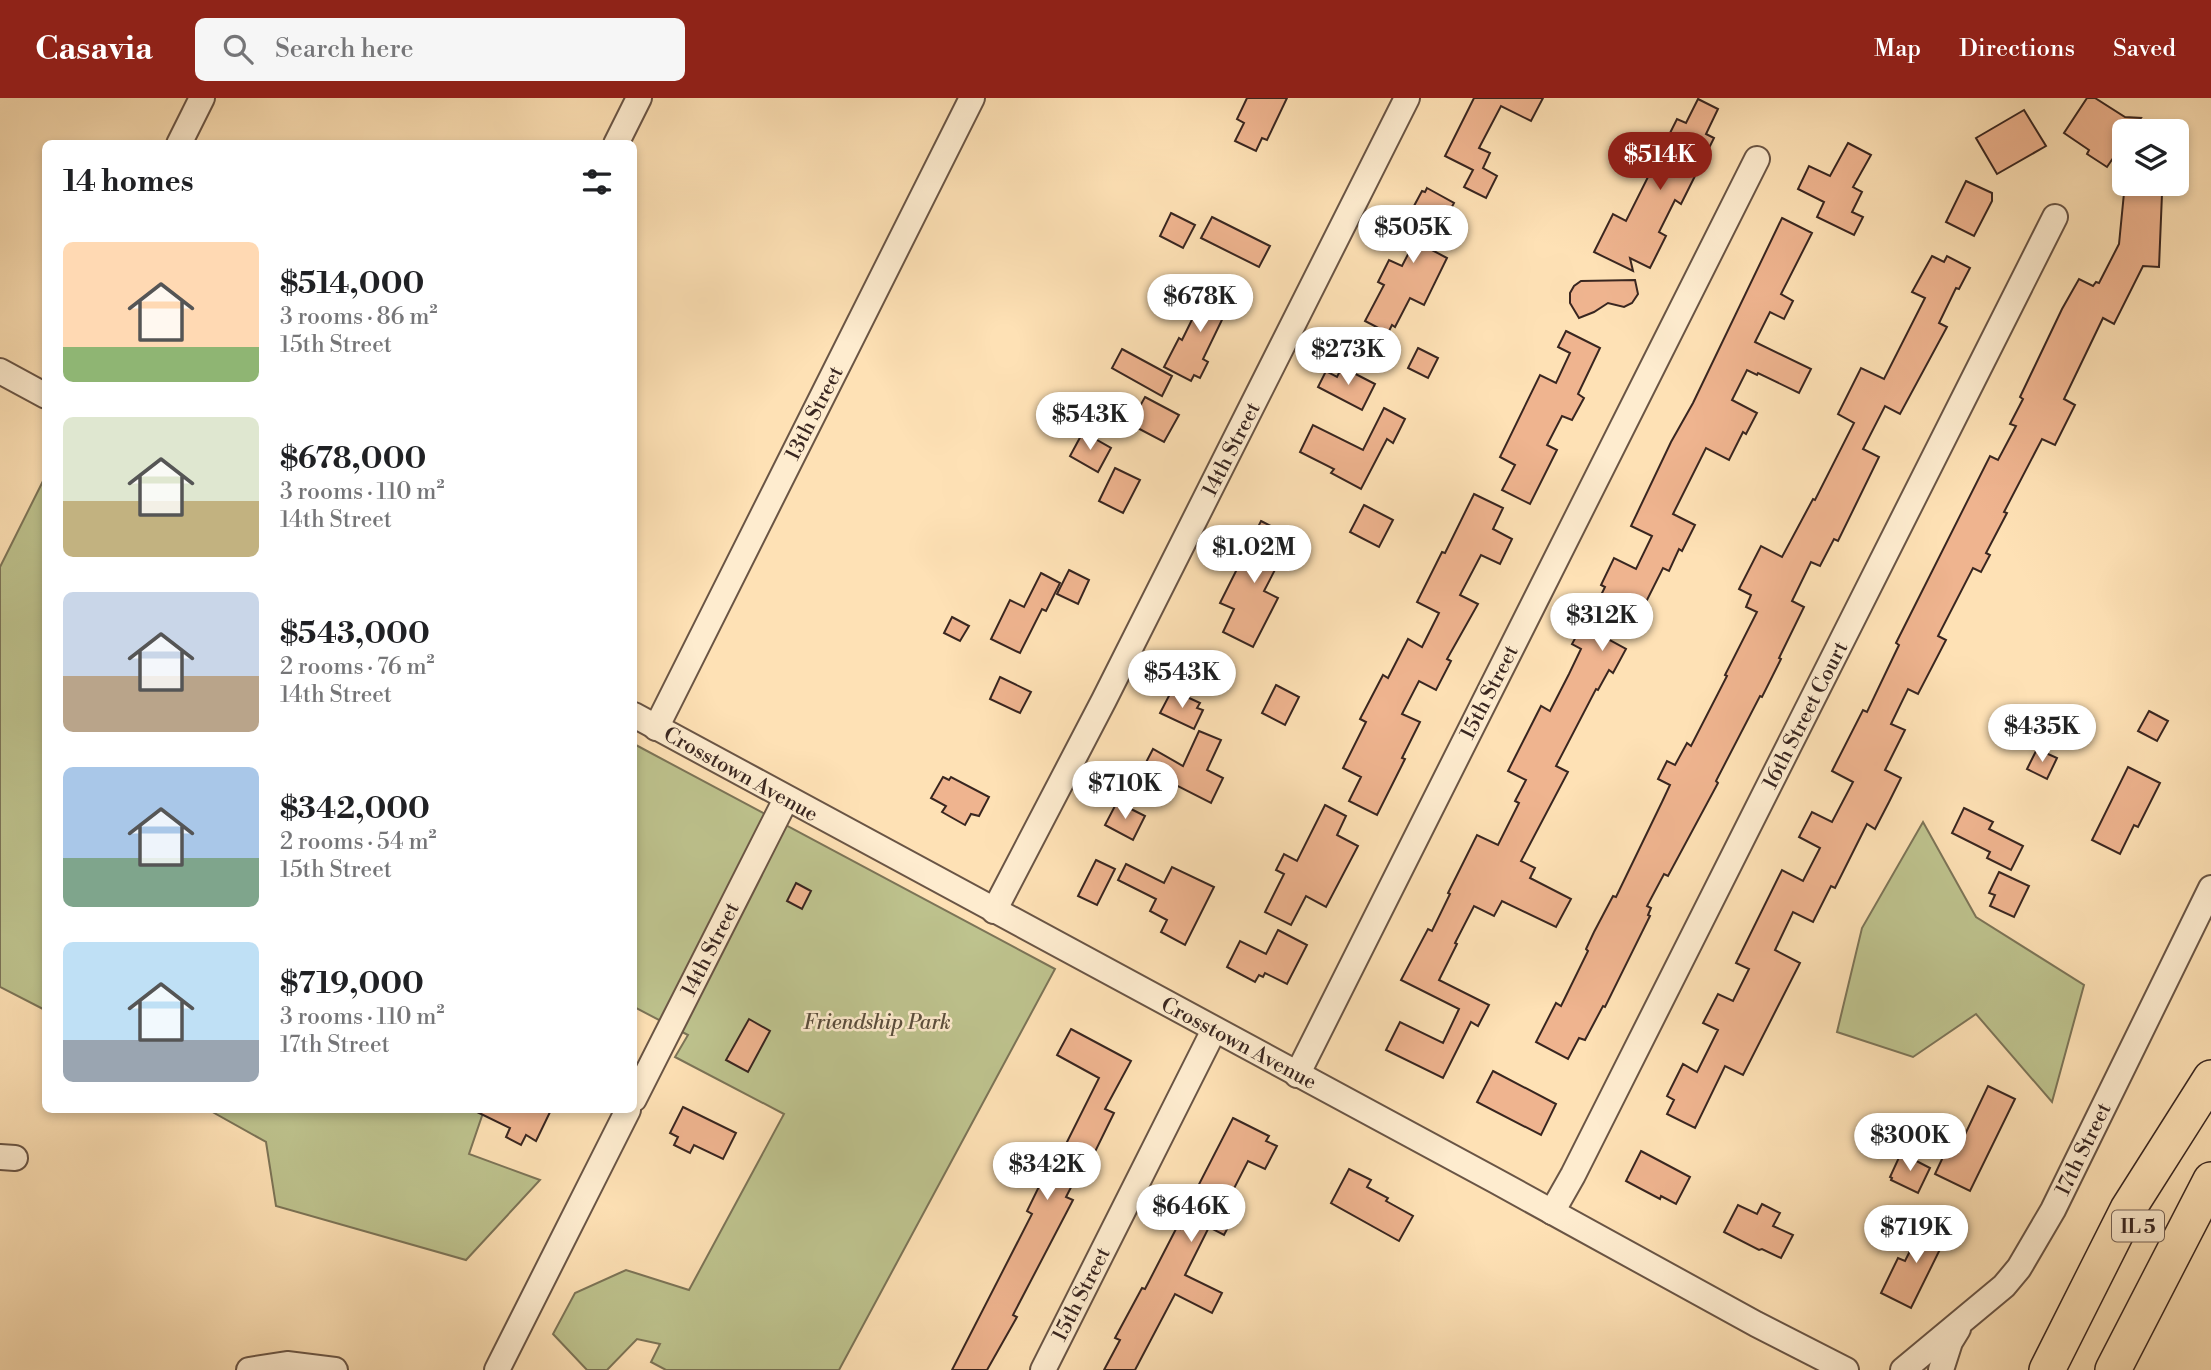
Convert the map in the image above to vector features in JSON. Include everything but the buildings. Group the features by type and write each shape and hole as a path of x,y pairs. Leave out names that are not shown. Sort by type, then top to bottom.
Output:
{"highway":[{"path":"2047,1370 2128,1209 2211,1080"},
{"name":"IL 5","path":"2065,1370 2211,1080"},
{"name":"IL 5","path":"2121,1360 2211,1180"}],"street":[{"path":"181,140 202,98"},
{"path":"618,140 639,98"},
{"name":"13th Street","path":"656,727 972,98"},
{"name":"14th Street","path":"994,911 1104,700 1407,98"},
{"name":"15th Street","path":"1297,1075 1757,159"},
{"name":"16th Street Court","path":"1552,1212 1605,1113 2055,216"},
{"path":"0,371 42,394"},
{"name":"Crosstown Avenue","path":"637,717 1756,1324 1846,1370"},
{"name":"14th Street","path":"637,1093 786,799"},
{"name":"17th Street","path":"1902,1370 2004,1286 2031,1250 2211,888"},
{"name":"15th Street","path":"1043,1370 1214,1030"},
{"path":"497,1370 626,1113"},
{"path":"1941,1370 1950,1342 1965,1319"},
{"path":"249,1370 287,1364 335,1370"}],"green space":[{"path":"42,483 42,1008 0,987 0,567"},
{"name":"Friendship Park","path":"637,746 1055,969 839,1370 666,1370 651,1362 660,1344 637,1339 607,1370 587,1370 553,1334 575,1293 626,1270 689,1290 784,1114 675,1057 688,1035 637,1009"},
{"path":"1923,822 1976,917 2084,985 2052,1102 1976,1014 1913,1057 1837,1032 1862,928"},
{"path":"214,1113 483,1113 469,1154 540,1180 466,1260 276,1206 266,1142"}]}
